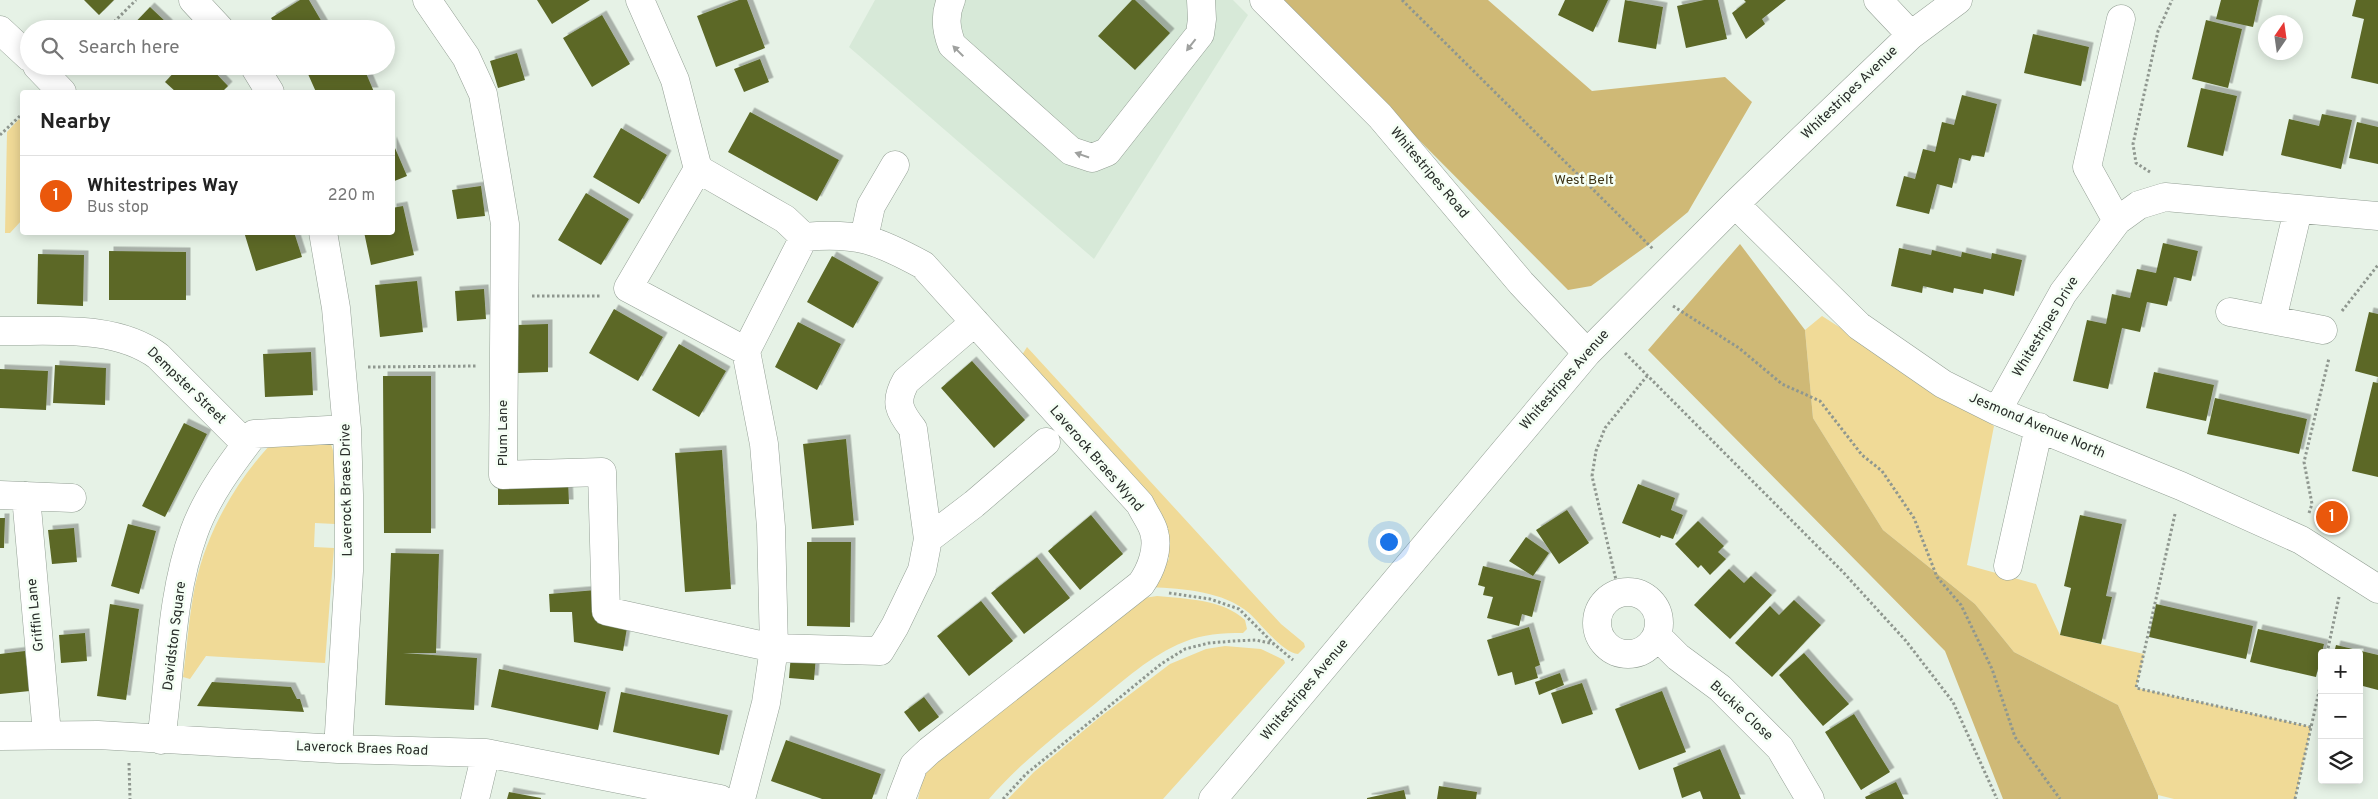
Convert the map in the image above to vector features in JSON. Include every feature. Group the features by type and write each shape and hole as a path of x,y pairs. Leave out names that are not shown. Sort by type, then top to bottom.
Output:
{"street":[{"path":"193,0 212,20"},
{"name":"Plum Lane","path":"427,0 466,57 483,94 505,224 503,475 602,472 606,611 774,648"},
{"path":"640,0 675,80 698,169 628,288 746,351"},
{"path":"952,0 948,8 946,30 952,45 1071,151 1092,158 1107,152 1200,34 1202,19 1201,0"},
{"name":"Whitestripes Road","path":"1264,0 1380,116 1521,283 1587,353"},
{"path":"1878,0 1911,35"},
{"name":"Whitestripes Avenue","path":"1212,799 1608,330 1734,204 1911,35 1958,0"},
{"path":"2117,221 2086,167 2121,19"},
{"path":"0,30 20,49"},
{"path":"46,75 60,90"},
{"path":"260,75 269,90"},
{"path":"864,238 871,206 895,165"},
{"path":"698,169 785,219 804,238 746,351 764,444 772,527 774,648 766,703 741,799"},
{"name":"Whitestripes Drive","path":"1997,411 2062,293 2117,221 2139,205 2165,197 2378,216"},
{"name":"Jesmond Avenue North","path":"1734,204 1860,326 1943,384 1997,411 2181,486 2301,540 2378,589"},
{"path":"2272,320 2298,210"},
{"name":"Laverock Braes Wynd","path":"804,238 834,234 864,238 887,245 923,265 1140,504 1154,532 1154,552 1148,575 1141,584 929,751 914,765 901,799"},
{"name":"Laverock Braes Drive","path":"324,235 336,308 346,429 349,571 338,749"},
{"path":"2230,312 2331,332"},
{"path":"774,648 880,651 896,626 922,570 928,538 913,429 904,416 898,402 900,391 906,381 975,322"},
{"name":"Dempster Street","path":"0,332 91,333 127,339 144,345 158,356 246,444"},
{"path":"2008,566 2039,427"},
{"name":"Davidston Square","path":"161,740 182,577 194,531 224,474 254,434 346,429"},
{"path":"928,538 974,504 1046,442"},
{"name":"Griffin Lane","path":"47,734 13,496 72,498"},
{"path":"1629,591 1639,594 1654,606 1659,626 1656,636 1645,649 1629,654 1618,653 1608,648 1600,639 1596,628 1601,606 1608,598 1619,593 1629,591"},
{"name":"Buckie Close","path":"1656,636 1678,657 1720,688 1780,748 1810,799"},
{"name":"Laverock Braes Road","path":"0,736 47,734 338,749 486,753 720,799"},
{"path":"475,799 486,753"}],"path":[{"path":"116,20 136,0"},
{"path":"1402,0 1671,267"},
{"path":"2165,197 2168,183 2136,163 2133,144 2158,31 2172,0"},
{"path":"0,135 20,116"},
{"path":"2301,540 2312,504 2304,462 2331,332 2378,265"},
{"path":"504,296 609,296 628,288"},
{"path":"1667,308 1674,305 1738,348 1782,384 1820,401 1862,455 1882,471 1914,518 1937,577 1960,605 1992,669 2015,737 2060,799"},
{"path":"1608,330 1647,376 1843,572 1906,641 1953,702 1997,799"},
{"path":"1625,352 1631,345"},
{"path":"341,368 503,366"},
{"path":"1619,593 1592,476 1596,451 1605,428 1647,376"},
{"path":"2181,486 2136,688 2311,727"},
{"path":"2328,649 2345,569"},
{"path":"1128,594 1162,592 1225,603 1239,609 1274,644 1315,678"},
{"path":"1003,799 1026,774 1161,664 1185,650 1209,643 1234,640 1256,640 1274,644"},
{"path":"2296,799 2318,694"},
{"path":"128,738 130,799"}],"shaded area":[{"path":"875,0 1233,0 1248,15 1094,259 849,47"},
{"path":"19,119 20,222 10,233 5,233 7,132"},
{"path":"1822,316 1994,426 1967,565 2036,584 2060,635 2144,654 2136,688 2311,727 2295,799 2174,799 2158,795 2118,705 2014,652 1975,604 1883,530 1813,418 1805,330"},
{"path":"1027,347 1281,624 1304,643 1305,647 1298,654 1286,649 1249,613 1227,600 1203,592 1151,587 1163,560 1168,561 1169,557 1163,556 1022,355"},
{"path":"329,441 335,458 336,469 335,524 315,523 314,547 334,548 325,663 206,656 190,679 183,677 191,609 200,567 214,529 233,493 270,445"},
{"path":"1157,596 1204,601 1226,608 1245,620 1247,629 1243,633 1213,634 1191,639 1172,647 1149,661 1041,748 1001,785 989,799 918,799 923,777 930,768 1144,598"},
{"path":"1225,646 1261,649 1284,660 1285,663 1163,799 1008,799 1034,772 1100,717 1170,664 1206,649"}],"green space":[{"name":"West Belt","path":"1280,0 1488,0 1592,91 1725,77 1752,102 1688,212 1648,245 1591,286 1568,290"},
{"path":"1740,244 1805,330 1813,418 1883,530 1975,604 2014,652 2118,705 2158,795 2158,799 2003,799 1945,651 1648,350"}],"building":[{"path":"84,0 114,0 99,15"},
{"path":"300,0 309,0 321,20 272,20 271,18"},
{"path":"537,0 590,0 552,24"},
{"path":"739,0 747,0 765,48 716,67 697,16"},
{"path":"1132,0 1135,0 1170,33 1135,70 1098,36"},
{"path":"1565,0 1608,0 1593,32 1558,15"},
{"path":"1625,0 1663,7 1656,49 1618,42"},
{"path":"1704,0 1718,0 1727,39 1686,48 1677,6"},
{"path":"1744,0 1786,0 1762,19 1765,24 1746,39 1732,13 1746,2"},
{"path":"2221,0 2259,0 2253,27 2216,19"},
{"path":"2356,0 2378,0 2378,84 2351,78 2364,19 2352,16"},
{"path":"150,7 164,20 138,20"},
{"path":"602,15 630,64 592,87 563,38"},
{"path":"2206,20 2242,29 2228,88 2192,79"},
{"path":"2033,34 2089,47 2081,86 2024,73"},
{"path":"517,53 525,80 498,88 490,61"},
{"path":"760,59 769,82 744,92 734,69"},
{"path":"172,75 218,75 228,86 224,90 174,90 165,82"},
{"path":"308,75 367,75 373,90 315,90"},
{"path":"2201,88 2237,96 2223,156 2187,147"},
{"path":"1962,95 1997,104 1984,157 1972,155 1970,161 1959,158 1952,188 1937,184 1929,214 1896,206 1904,176 1915,179 1923,149 1935,152 1942,122 1954,125"},
{"path":"750,112 839,160 817,201 728,152"},
{"path":"2322,114 2352,120 2341,169 2281,155 2289,119 2319,126"},
{"path":"2357,122 2378,127 2378,164 2349,158"},
{"path":"621,128 667,155 639,204 593,177"},
{"path":"395,148 407,176 395,181"},
{"path":"481,186 485,216 457,219 452,190"},
{"path":"586,193 629,219 601,265 558,240"},
{"path":"403,206 414,255 371,265 365,235 395,235 395,207"},
{"path":"245,235 295,235 302,257 256,271"},
{"path":"2163,243 2198,251 2191,281 2174,277 2167,306 2147,302 2140,332 2122,328 2108,389 2073,381 2087,320 2106,324 2112,294 2130,298 2137,269 2156,273"},
{"path":"1899,248 1931,255 1932,250 1961,257 1962,252 1991,259 1992,253 2022,260 2014,296 1984,289 1983,294 1954,288 1953,293 1923,286 1922,293 1891,286"},
{"path":"109,251 186,252 186,300 109,300"},
{"path":"38,254 84,255 83,306 37,304"},
{"path":"832,256 879,282 853,328 807,302"},
{"path":"417,281 423,332 380,337 375,285"},
{"path":"484,289 486,319 457,321 455,291"},
{"path":"614,309 663,337 638,381 589,353"},
{"path":"2369,312 2378,314 2378,377 2355,371"},
{"path":"798,322 841,344 817,390 775,367"},
{"path":"548,324 548,372 518,373 517,325"},
{"path":"679,344 726,371 699,417 652,390"},
{"path":"311,352 313,395 265,397 263,354"},
{"path":"972,361 1025,420 994,448 941,388"},
{"path":"55,365 106,368 105,405 53,403"},
{"path":"0,369 48,371 46,410 0,408"},
{"path":"2154,372 2214,385 2206,421 2146,408"},
{"path":"383,376 431,376 431,533 384,533"},
{"path":"2373,382 2378,383 2378,477 2352,471"},
{"path":"2215,398 2307,419 2299,454 2207,434"},
{"path":"184,423 207,434 165,517 142,506"},
{"path":"846,439 854,525 812,529 803,444"},
{"path":"722,450 731,589 685,592 675,453"},
{"path":"568,480 569,504 498,505 498,481"},
{"path":"1638,484 1675,498 1671,510 1683,515 1673,539 1661,535 1660,538 1622,523"},
{"path":"1567,510 1589,543 1559,564 1536,530"},
{"path":"1091,515 1123,554 1080,590 1048,551"},
{"path":"2080,515 2122,524 2106,596 2112,597 2101,644 2060,635 2071,588 2064,586"},
{"path":"0,518 5,518 4,548 0,548"},
{"path":"1698,521 1724,546 1718,552 1726,559 1710,575 1701,565 1698,568 1675,544"},
{"path":"128,524 156,531 139,594 111,586"},
{"path":"74,528 77,562 52,564 48,530"},
{"path":"1526,537 1549,553 1533,576 1509,561"},
{"path":"807,542 851,542 850,627 807,626"},
{"path":"391,553 439,554 436,653 403,653 477,658 474,710 385,705"},
{"path":"1037,557 1070,598 1024,634 991,593"},
{"path":"1483,566 1541,581 1532,617 1522,614 1519,626 1487,618 1493,597 1483,595 1485,587 1478,585"},
{"path":"1729,569 1744,583 1751,576 1772,595 1730,639 1694,605"},
{"path":"596,590 597,623 627,628 623,651 574,642 572,612 550,612 549,594"},
{"path":"1794,600 1821,625 1772,677 1735,643 1770,606 1779,615"},
{"path":"981,601 1013,641 969,676 937,636"},
{"path":"110,604 139,609 126,700 97,696"},
{"path":"2156,604 2253,626 2246,659 2149,637"},
{"path":"1529,627 1540,665 1535,667 1538,678 1515,685 1512,672 1498,676 1487,640"},
{"path":"2258,629 2324,644 2323,649 2318,649 2316,677 2250,662"},
{"path":"85,633 87,661 61,663 59,635"},
{"path":"2336,645 2353,649 2335,649"},
{"path":"25,651 30,691 0,694 0,654"},
{"path":"2363,651 2378,655 2378,690 2363,686"},
{"path":"1804,653 1849,704 1823,726 1779,675"},
{"path":"791,654 816,656 814,680 789,678"},
{"path":"499,669 606,692 598,730 491,707"},
{"path":"1560,673 1564,685 1539,695 1535,682"},
{"path":"212,682 291,687 297,699 300,699 304,712 197,706"},
{"path":"1582,683 1593,714 1562,724 1551,693"},
{"path":"1662,691 1686,752 1639,770 1615,709"},
{"path":"621,692 728,715 719,755 613,732"},
{"path":"924,697 939,717 919,732 904,712"},
{"path":"1854,714 1890,772 1861,790 1825,732"},
{"path":"786,740 881,774 872,799 822,799 771,781"},
{"path":"1720,749 1741,799 1703,799 1700,791 1682,798 1673,768"},
{"path":"1896,782 1904,799 1866,799 1865,797"},
{"path":"1439,786 1477,792 1476,799 1437,799"},
{"path":"1404,790 1406,799 1367,799 1367,798"},
{"path":"509,792 541,798 541,799 507,799"}],"place":[{"name":"Whitestripes Way","path":"2332,517"}]}
